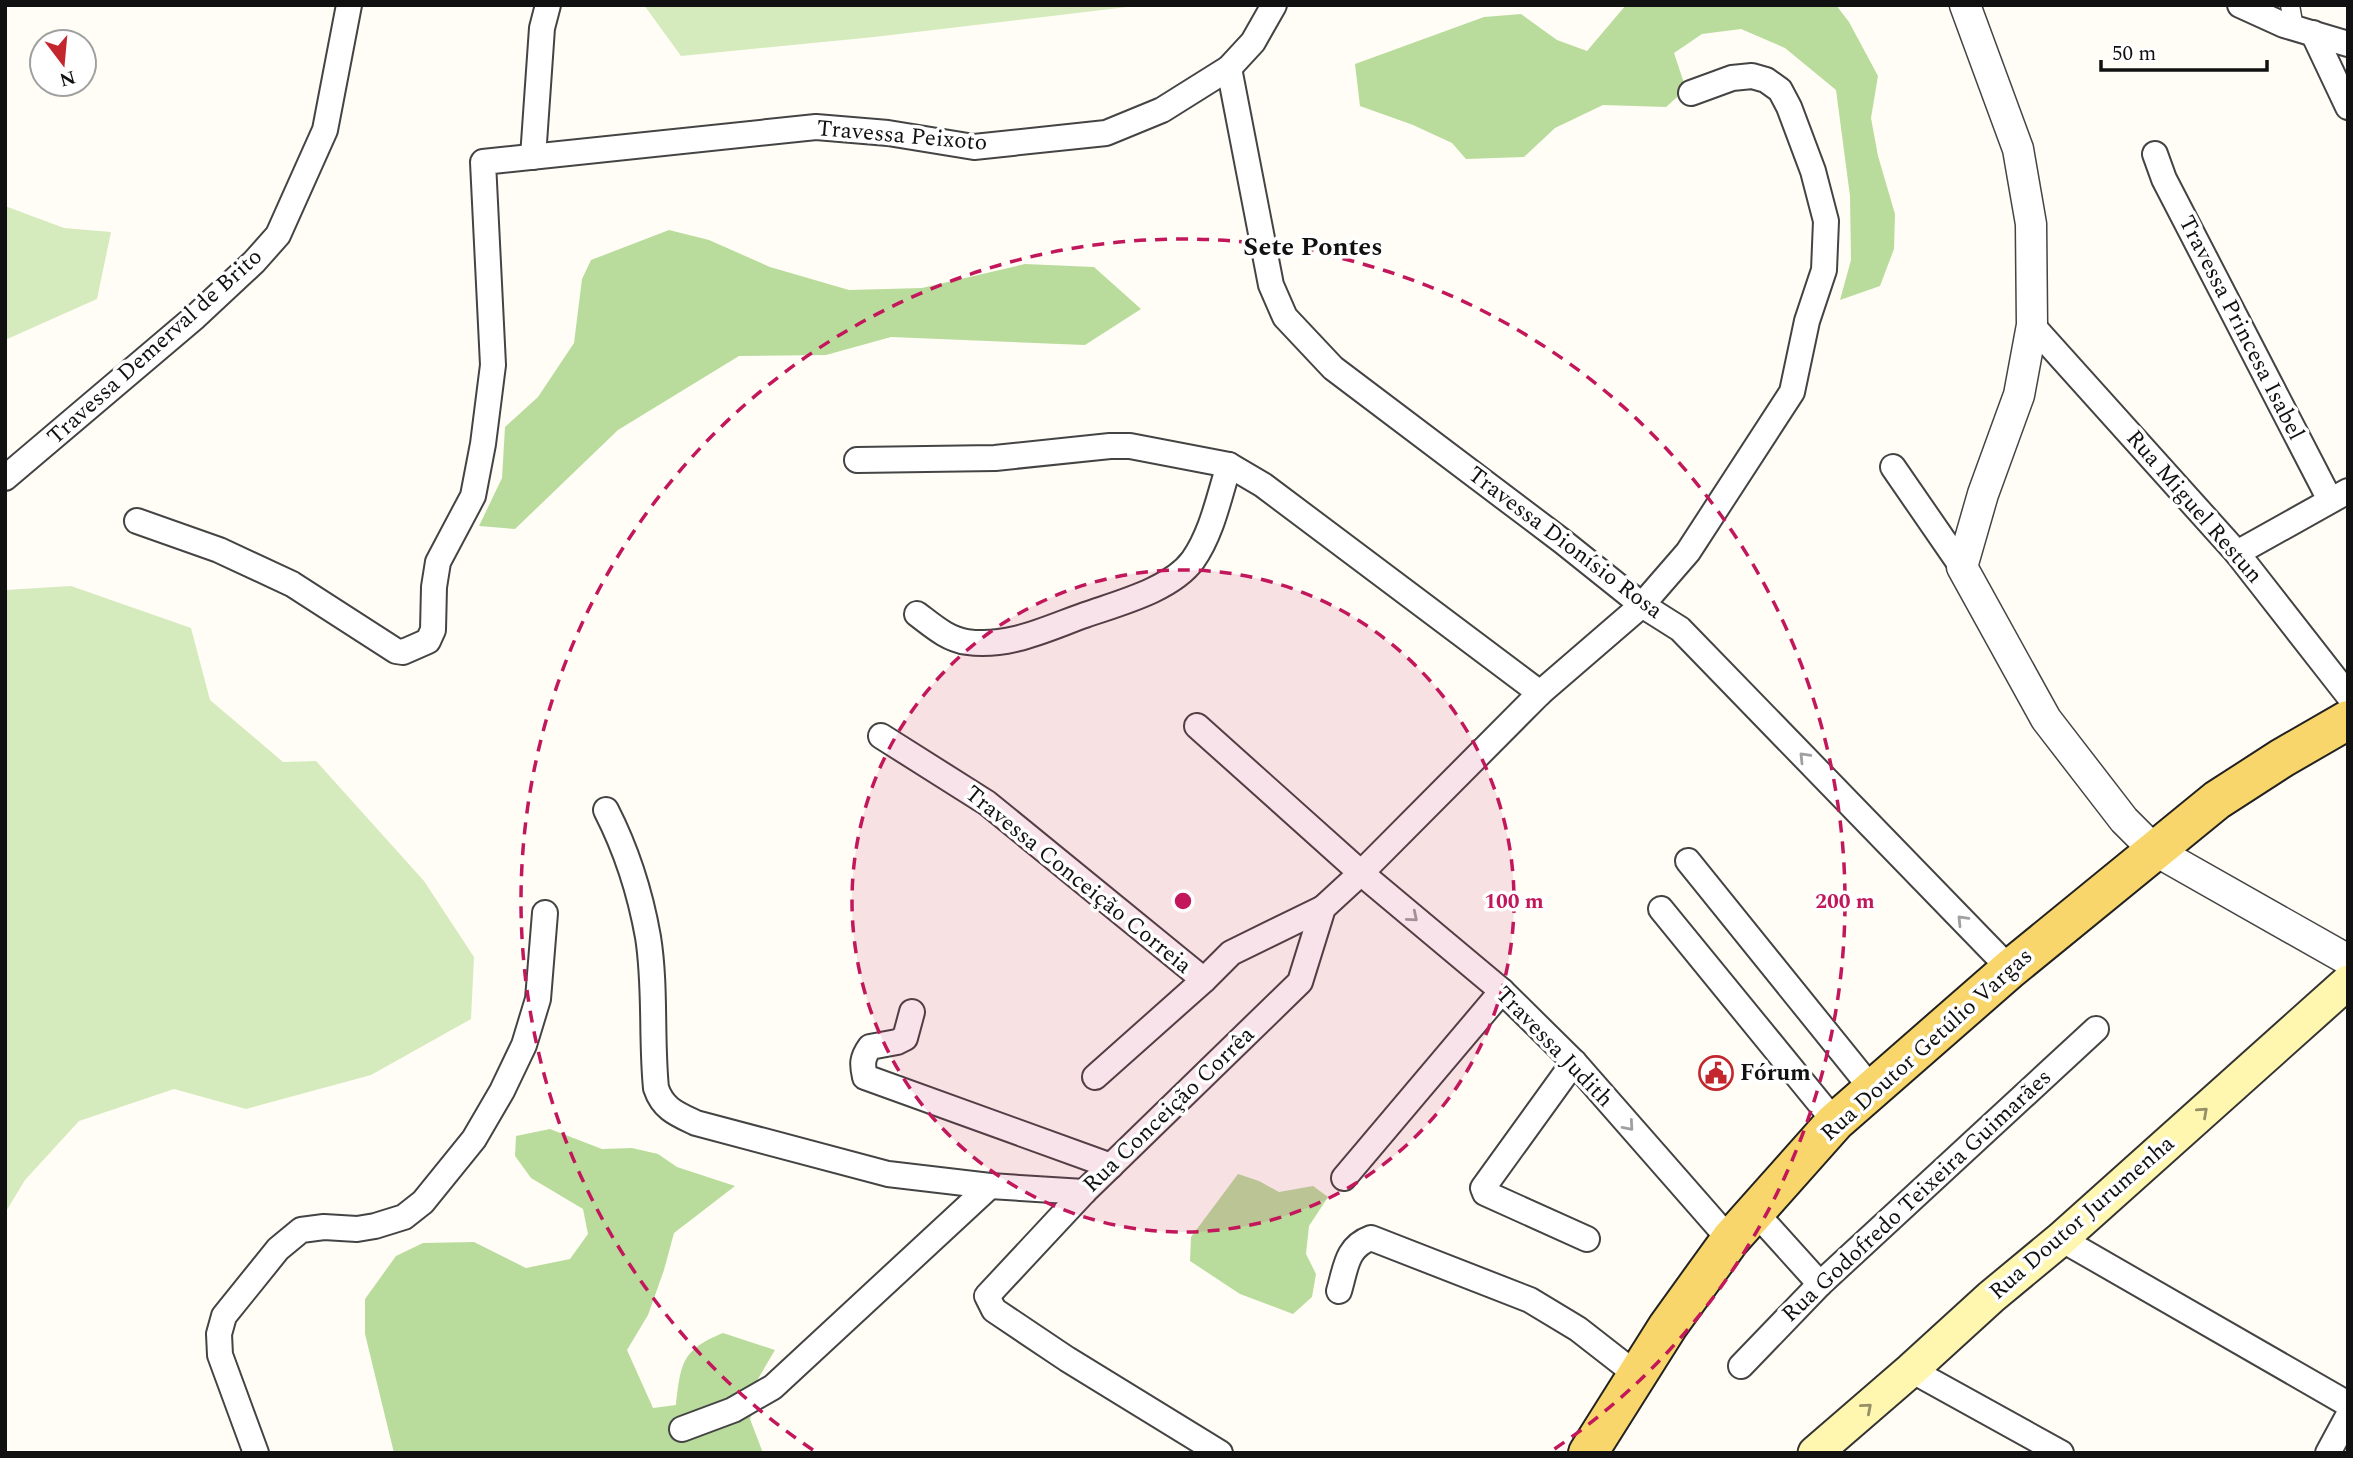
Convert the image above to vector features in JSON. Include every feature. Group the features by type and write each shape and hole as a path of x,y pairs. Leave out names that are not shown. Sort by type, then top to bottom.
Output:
{"main road":[{"name":"Rua Doutor Getúlio Vargas","path":"1588,1453 1668,1326 1730,1240 1835,1122 2010,970 2217,800 2348,720"},
{"name":"Rua Doutor Jurumenha","path":"1815,1453 1912,1370 1991,1297 2061,1239 2348,982"}],"street":[{"name":"Travessa Demerval de Brito","path":"5,478 195,317 254,262 278,235 325,130 349,5"},
{"path":"533,157 542,28 548,5"},
{"name":"Travessa Peixoto","path":"137,521 219,550 292,584 396,651 403,652 428,641 433,630 434,587 438,562 473,496 493,365 482,162 816,127 888,133 974,147 1106,133 1163,110 1229,68 1254,42 1274,5"},
{"path":"1962,567 1983,494 2019,395 2032,325 2031,224 2018,149 1965,5"},
{"path":"2240,5 2299,22 2348,44"},
{"path":"2299,22 2348,107"},
{"name":"Travessa Dionísio Rosa","path":"1229,68 1271,285 1285,317 1333,368 1642,605 1679,629 2010,970"},
{"path":"1095,1077 1231,953 1323,908 1540,693 1642,605 1688,552 1792,392 1808,321 1824,270 1826,222 1813,171 1790,107 1780,90 1766,80 1752,76 1732,78 1691,93"},
{"name":"Travessa Princesa Isabel","path":"2155,155 2164,179 2339,496"},
{"name":"Rua Miguel Restun","path":"2032,325 2237,552 2348,695"},
{"path":"857,460 995,458 1110,446 1162,452 1229,465 1263,485 1540,693"},
{"path":"917,614 953,639 969,643 999,642 1034,635 1146,594 1175,576 1192,561 1209,531 1229,465"},
{"path":"1894,467 1962,567 2046,719 2124,820 2154,850 2348,960"},
{"path":"2237,552 2339,496"},
{"name":"Travessa Judith","path":"1197,726 1361,873 1502,991 1574,1062 1730,1240"},
{"name":"Travessa Conceição Correia","path":"881,736 988,803 1203,980"},
{"path":"606,810 624,846 634,876 648,939 656,1088 660,1101 671,1111 696,1123 888,1174 989,1186 1084,1192"},
{"path":"1688,861 1872,1089"},
{"name":"Rua Conceição Corrêa","path":"1220,1453 994,1310 987,1296 1084,1192 1300,982 1323,908"},
{"path":"1661,909 1835,1122"},
{"path":"256,1453 220,1355 219,1334 224,1316 278,1249 301,1230 375,1226 404,1217 424,1202 474,1139 502,1091 524,1045 538,999 544,913"},
{"path":"1344,1178 1502,991"},
{"path":"912,1012 905,1038 870,1047 862,1065 865,1077 1111,1166"},
{"name":"Rua Godofredo Teixeira Guimarães","path":"1741,1366 1820,1284 2096,1029"},
{"path":"1574,1062 1483,1188 1485,1193 1587,1239"},
{"path":"682,1429 733,1410 773,1387 989,1186"},
{"path":"1755,1212 1820,1284"},
{"path":"1339,1291 1352,1250 1358,1243 1371,1238 1530,1300 1578,1329 1637,1375"},
{"path":"2061,1239 2348,1404"},
{"path":"1912,1370 2060,1453"},
{"path":"2328,1453 2348,1416"}],"green space":[{"path":"644,5 1144,5 874,37 681,56"},
{"path":"1626,5 1836,5 1849,22 1878,76 1871,118 1878,156 1895,214 1894,249 1880,286 1840,300 1851,260 1850,196 1836,90 1785,48 1741,29 1702,34 1674,53 1686,89 1666,107 1603,105 1555,128 1524,157 1466,159 1452,143 1413,125 1360,106 1355,64 1484,17 1521,14 1557,40 1587,51"},
{"path":"5,206 64,228 111,232 97,299 5,340"},
{"path":"669,230 709,240 770,267 849,290 922,288 1025,264 1094,267 1141,309 1085,345 891,337 826,355 739,356 618,430 515,529 479,526 502,478 505,427 538,397 574,343 582,279 591,260"},
{"path":"71,586 191,628 210,700 283,762 316,761 424,881 474,957 471,1019 371,1075 246,1109 174,1089 79,1121 25,1180 5,1213 5,590"},
{"path":"550,1129 602,1149 632,1148 658,1154 677,1167 735,1186 674,1233 648,1315 627,1350 653,1408 676,1405 686,1360 691,1352 709,1339 723,1333 775,1350 752,1389 754,1407 750,1419 763,1453 394,1453 365,1334 365,1299 396,1256 423,1243 474,1242 526,1268 570,1259 588,1234 583,1209 531,1178 515,1156 516,1136"},
{"path":"1238,1174 1279,1192 1313,1186 1328,1197 1309,1226 1306,1254 1316,1274 1312,1297 1293,1314 1240,1294 1190,1261 1191,1237"}],"place":[{"name":"Fórum","path":"1716,1073"}],"district":[{"name":"Sete Pontes","path":"1313,247"}]}
